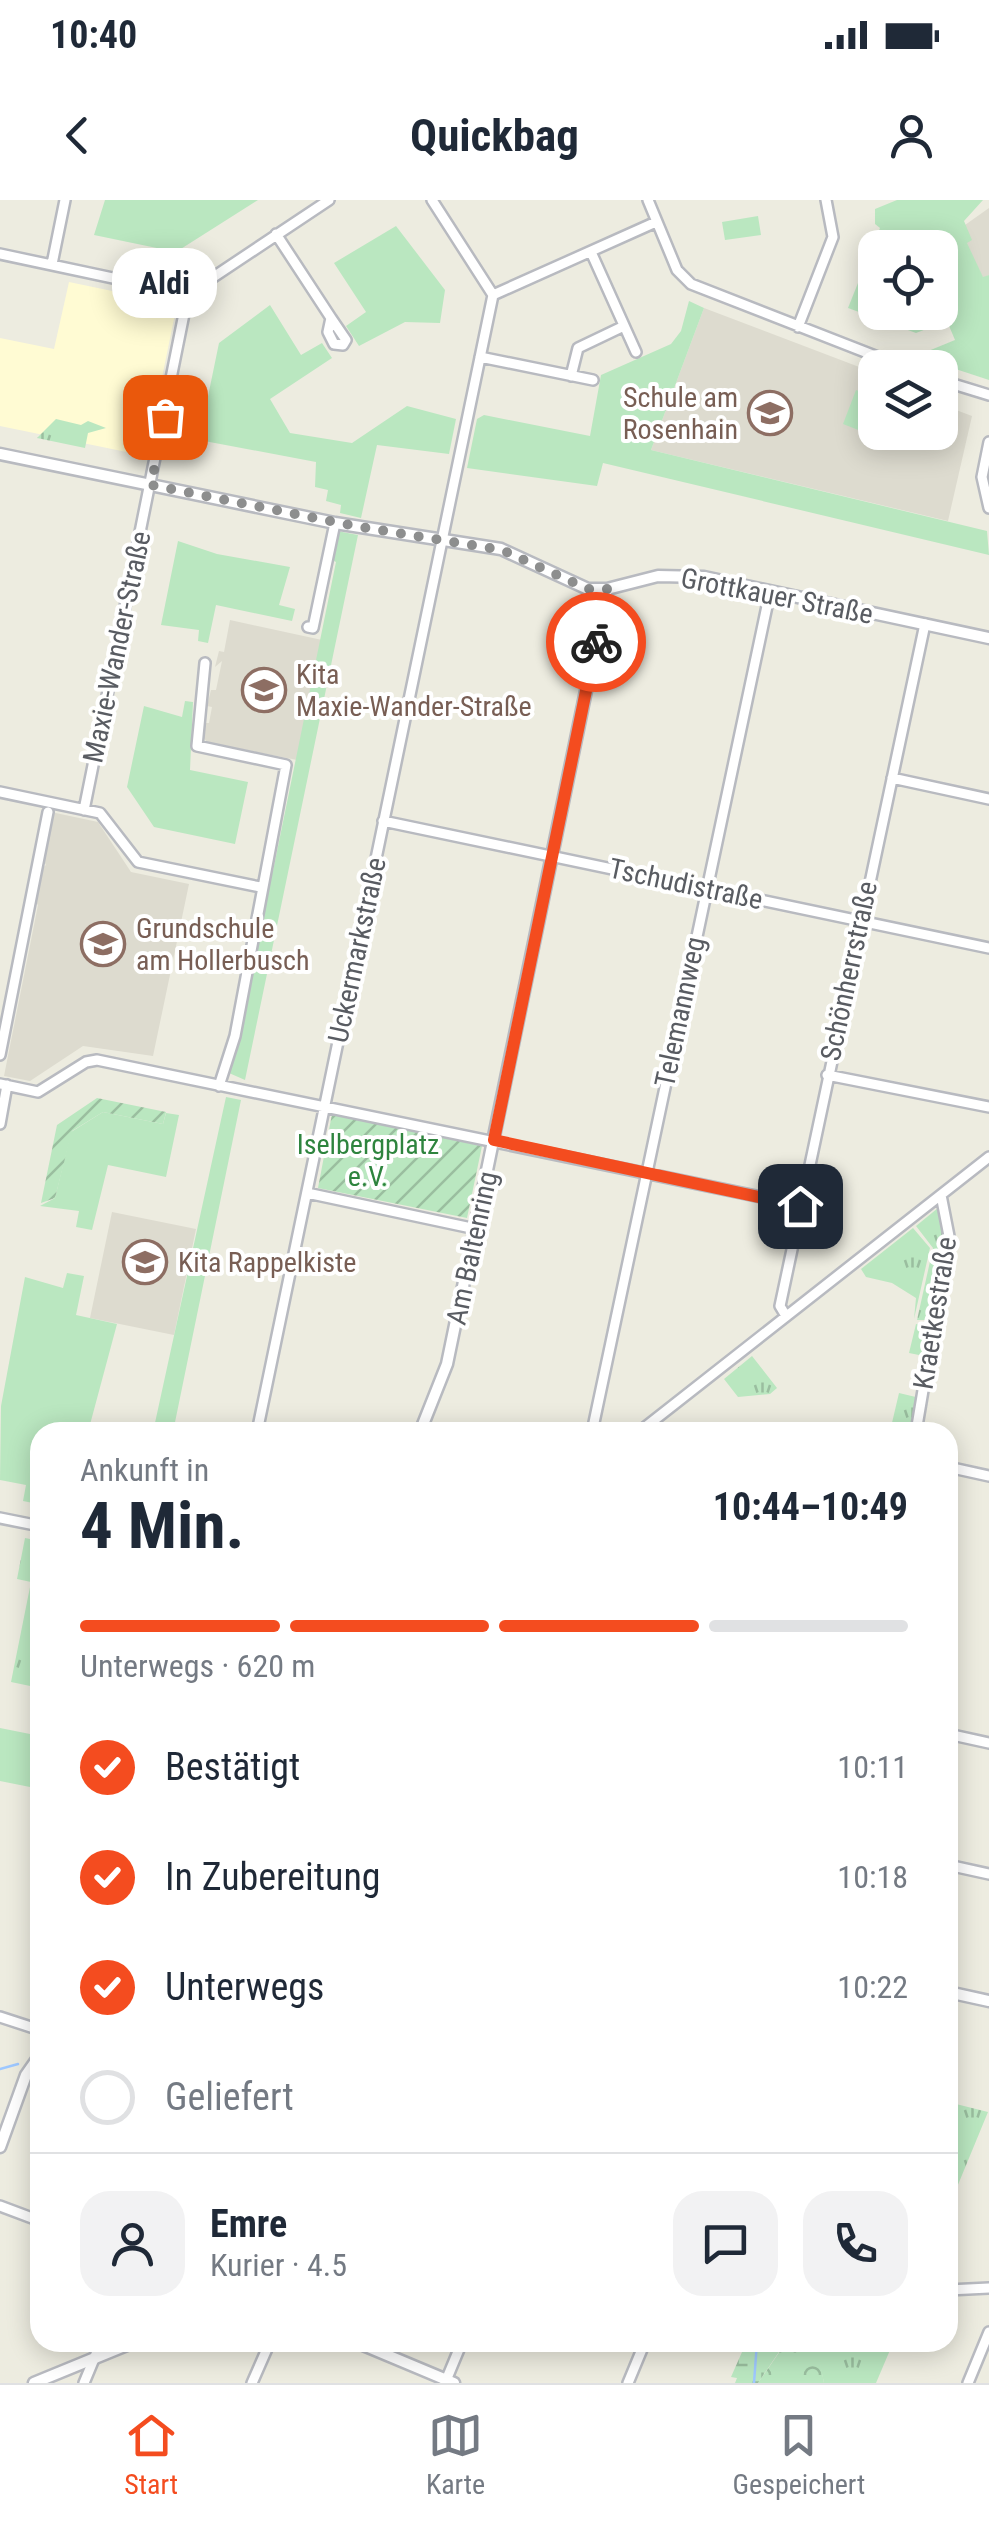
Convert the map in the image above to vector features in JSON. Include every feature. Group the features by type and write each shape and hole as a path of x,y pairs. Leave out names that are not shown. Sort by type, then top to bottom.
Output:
{"street":[{"path":"52,264 65,200"},
{"path":"0,254 188,294 328,200"},
{"path":"432,200 493,295 656,222"},
{"path":"648,200 676,270 691,284 859,350"},
{"path":"798,327 832,237 826,200"},
{"path":"276,234 330,318"},
{"path":"591,252 636,352"},
{"name":"Maxie-Wander-Straße","path":"84,810 188,294"},
{"name":"Uckermarkstraße","path":"259,1422 493,295"},
{"path":"572,376 578,348 624,326"},
{"path":"480,357 592,380"},
{"path":"958,386 989,396"},
{"path":"989,442 982,477 989,508"},
{"name":"Grottkauer Straße","path":"0,454 336,523 502,550 588,589 607,589 648,577 682,575 989,638"},
{"path":"308,627 313,628 336,523"},
{"name":"Am Baltenring","path":"425,1422 443,1382 607,589"},
{"name":"Telemannweg","path":"594,1422 770,592"},
{"name":"Schönherrstraße","path":"786,1316 780,1306 800,1206 925,624"},
{"path":"205,663 197,746 286,765 235,1036 220,1086"},
{"path":"892,778 989,799"},
{"path":"0,792 105,816 138,862 260,888"},
{"path":"0,1055 48,812"},
{"name":"Tschudistraße","path":"383,821 989,948"},
{"path":"0,1124 4,1084 38,1092 86,1062 97,1060 800,1206"},
{"path":"827,1075 989,1107"},
{"path":"651,1422 989,1157"},
{"path":"306,1194 476,1229"},
{"name":"Kraetkestraße","path":"918,1422 949,1236 941,1195"},
{"path":"958,1470 989,1476"},
{"path":"0,1518 30,1524"},
{"path":"958,1736 989,1743"},
{"path":"958,1867 989,1874"},
{"path":"958,1994 989,2001"},
{"path":"0,2017 30,2027"},
{"path":"0,2147 30,2069"},
{"path":"0,2206 30,2217"},
{"path":"958,2290 989,2288"},
{"path":"968,2383 989,2332"},
{"path":"84,2383 97,2352"},
{"path":"34,2383 109,2352"},
{"path":"252,2383 266,2352"},
{"path":"379,2352 449,2382 459,2352"},
{"path":"628,2383 642,2352"}],"shaded area":[{"path":"989,208 989,275 983,278 966,243 965,225"},
{"path":"69,282 165,302 165,307 176,309 146,456 0,426 0,338 54,349"},
{"name":"Schule am Rosenhain","path":"704,308 858,367 858,450 958,450 958,411 972,416 948,521 651,450"},
{"name":"Kita Maxie-Wander-Straße","path":"230,620 322,640 297,760 207,742 202,736 203,723 209,723 212,707 207,706 211,690 216,690 222,661 215,667 219,651 224,652"},
{"name":"Grundschule am Hollerbusch","path":"51,812 98,822 131,872 189,884 153,1056 83,1046 30,1081 4,1076 38,905 34,901 40,870 46,865 42,858"},
{"name":"Kita Rappelkiste","path":"112,1212 196,1229 174,1335 90,1318"}],"green space":[{"path":"105,200 258,200 176,252 94,235"},
{"path":"897,200 983,200 964,221 972,240 967,243 983,277 989,275 989,380 958,370 958,350 931,350 955,340 951,330 958,330 958,230 879,230 875,209"},
{"path":"758,216 761,235 725,240 722,222"},
{"path":"396,226 445,290 440,323 405,322 359,346 346,326 366,312 334,263"},
{"path":"858,283 858,312 848,308"},
{"path":"689,301 704,308 651,450 987,531 989,555 603,463 597,486 467,468 477,419 484,415 590,436 601,375 671,344 681,331"},
{"path":"270,305 301,355 322,343 332,358 270,399 290,433 352,443 407,406 456,419 449,454 377,445 361,518 340,513 341,505 326,501 328,490 315,487 316,462 199,440 219,343"},
{"path":"856,390 858,391 858,430 843,424"},
{"path":"56,419 81,425 88,421 106,428 88,433 85,448 37,438"},
{"path":"337,531 358,535 245,1080 229,1073 256,952 267,870 273,871 336,562 330,559"},
{"path":"178,541 217,554 290,567 279,605 295,609 292,621 216,605 208,643 198,641 199,630 161,625"},
{"path":"185,701 193,702 190,770 248,782 235,844 154,827 127,787 144,706 182,717"},
{"path":"226,1097 241,1100 175,1422 155,1422"},
{"path":"97,1098 166,1112 163,1124 103,1112 72,1131 55,1198 41,1203 57,1125"},
{"path":"103,1112 163,1124 166,1113 179,1115 166,1177 108,1165 92,1230 76,1227 79,1211 40,1206 55,1198 71,1132"},
{"name":"Iselbergplatz e.V.","path":"332,1114 482,1146 467,1218 318,1188"},
{"path":"938,1208 947,1226 924,1356 909,1353 916,1324 925,1326 926,1320 917,1320 933,1248 916,1226"},
{"path":"913,1228 930,1248 914,1319 916,1298 892,1283 866,1277 861,1269"},
{"path":"67,1273 84,1276 76,1315 117,1324 91,1422 30,1422 30,1502 23,1501 26,1485 0,1480 1,1406 25,1277 63,1288"},
{"path":"752,1356 777,1388 770,1394 738,1397 724,1379"},
{"path":"899,1393 920,1398 916,1422 892,1422"},
{"path":"25,1538 30,1539 30,1582 17,1579"},
{"path":"30,1587 30,1686 11,1682"},
{"path":"0,1728 30,1734 30,1787 0,1781"},
{"path":"958,2104 988,2112 958,2185"},
{"path":"742,2352 779,2352 758,2383 735,2383 737,2378 731,2377"},
{"path":"779,2352 818,2352 824,2383 758,2383"},
{"path":"817,2352 889,2352 876,2383 824,2383"}],"waterway":[{"path":"0,2069 18,2064"},
{"path":"754,2383 756,2352"}],"way so far":[{"path":"165,417 151,485 355,526 477,544 523,556 580,586 607,589 596,642"}],"place":[{"name":"Schule am Rosenhain","path":"770,413"},
{"name":"Aldi","path":"165,417"},
{"name":"Kita Maxie-Wander-Straße","path":"264,690"},
{"name":"Grundschule am Hollerbusch","path":"103,944"},
{"name":"Kita Rappelkiste","path":"145,1262"}],"route":[{"path":"596,642 494,1140 800,1206"}]}
